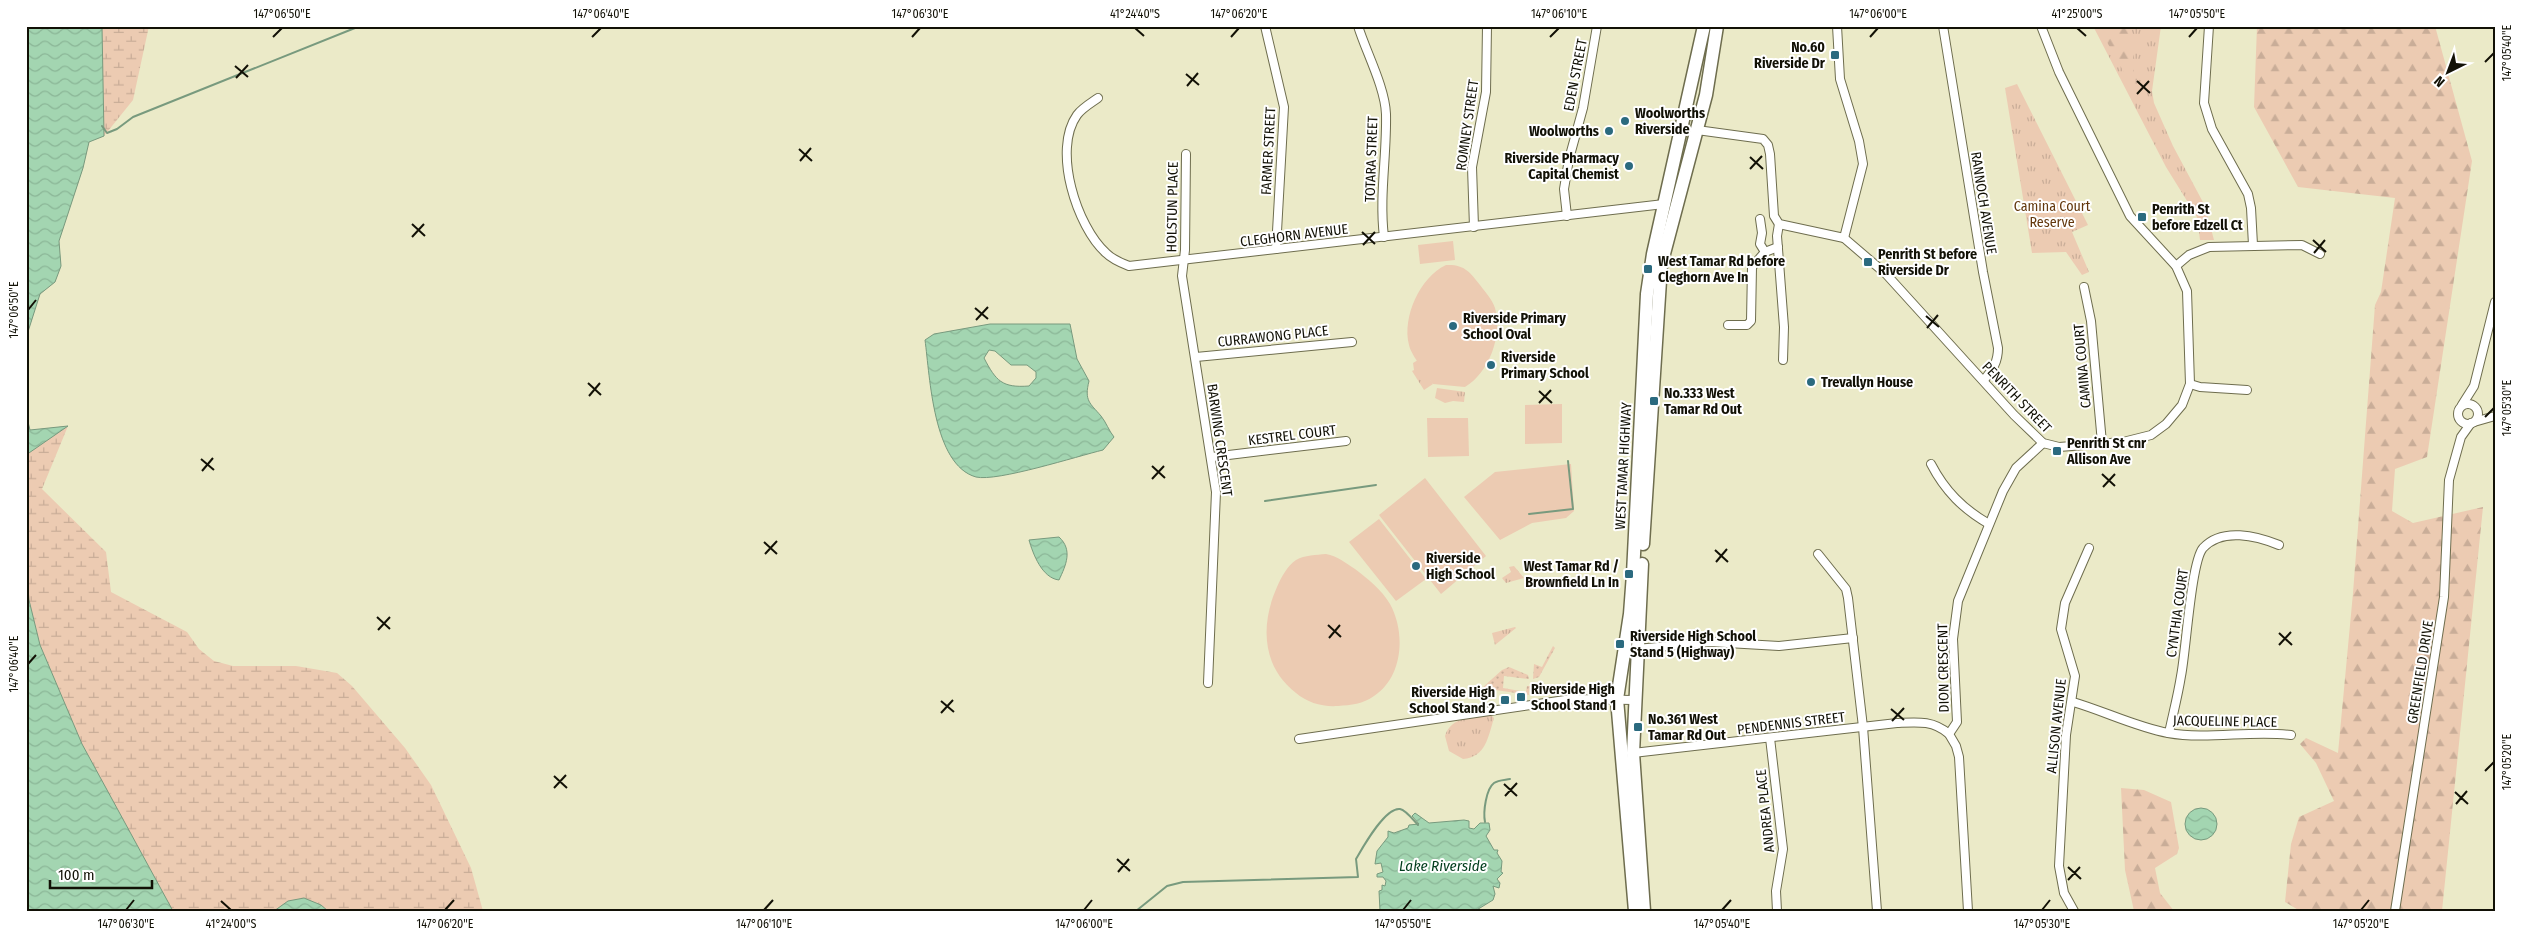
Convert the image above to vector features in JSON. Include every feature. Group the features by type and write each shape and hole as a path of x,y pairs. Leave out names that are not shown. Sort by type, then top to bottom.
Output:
{"highway":[{"name":"WEST TAMAR HIGHWAY","path":"1635,911 1617,699 1631,598 1647,294 1664,204 1704,26"},
{"name":"WEST TAMAR HIGHWAY","path":"1644,911 1633,753 1634,700 1658,284 1710,74 1717,26"},
{"path":"1681,128 1697,130"}],"street":[{"name":"FARMER STREET","path":"1265,26 1284,107 1276,249"},
{"name":"TOTARA STREET","path":"1358,26 1381,92 1386,114 1382,189 1384,237"},
{"name":"ROMNEY STREET","path":"1474,227 1472,167 1486,92 1487,26"},
{"name":"EDEN STREET","path":"1568,216 1564,189 1569,159 1583,108 1597,26"},
{"path":"1779,224 1844,238 1863,164 1859,141 1840,79 1837,26"},
{"name":"RANNOCH AVENUE","path":"1942,26 1982,272 1998,348 1998,359 1984,380"},
{"name":"PENRITH STREET","path":"1844,238 1886,274 2014,415 2043,443 2059,447 2134,440 2159,430 2178,411 2190,384 2189,301 2183,279 2176,266 2130,216 2059,72 2041,26"},
{"path":"2209,26 2204,103 2212,129 2248,194 2251,208 2253,245"},
{"name":"CLEGHORN AVENUE","path":"1098,98 1078,115 1069,135 1068,148 1074,197 1090,234 1106,254 1129,266 1183,262 1276,249 1664,204"},
{"path":"1697,130 1755,137 1766,142 1770,154 1774,216 1779,224 1778,247 1784,327 1783,360"},
{"name":"HOLSTUN PLACE","path":"1183,262 1186,154"},
{"path":"1760,219 1762,233 1760,244 1765,252"},
{"path":"2176,266 2198,250 2209,247 2302,245 2320,254"},
{"path":"1728,325 1747,325 1751,321 1752,267 1765,252 1778,247"},
{"name":"BARWING CRESCENT","path":"1183,262 1182,276 1212,457 1217,514 1208,683"},
{"name":"CAMINA COURT","path":"2084,287 2091,321 2102,443"},
{"path":"2495,302 2474,386 2458,412 2458,417 2465,423 2473,423 2495,416"},
{"name":"CURRAWONG PLACE","path":"1196,357 1352,342"},
{"path":"2190,384 2200,387 2247,390"},
{"path":"2473,423 2478,418 2474,386"},
{"path":"2462,406 2471,404 2495,416"},
{"name":"GREENFIELD DRIVE","path":"2458,417 2461,437"},
{"name":"GREENFIELD DRIVE","path":"2395,911 2444,597 2447,501 2452,464 2461,437 2473,423"},
{"name":"KESTREL COURT","path":"1212,457 1346,441"},
{"name":"DION CRESCENT","path":"1949,734 1957,722 1953,639 1956,613 1963,588 2012,474 2043,443"},
{"path":"1932,464 1939,479 1958,503 1989,524"},
{"name":"CYNTHIA COURT","path":"2168,733 2181,676 2195,572 2200,552 2213,540 2228,535 2264,539 2279,545"},
{"name":"ALLISON AVENUE","path":"2074,911 2064,893 2058,866 2066,735 2073,702 2075,676 2061,629 2065,603 2089,548"},
{"path":"1818,554 1846,589 1863,727 1878,911"},
{"path":"1637,649 1710,642 1778,646 1853,638"},
{"path":"1299,739 1572,699 1634,700"},
{"name":"JACQUELINE PLACE","path":"2073,702 2168,733 2198,735 2273,733 2291,735"},
{"name":"PENDENNIS STREET","path":"1633,753 1863,727 1927,722 1949,734"},
{"path":"1949,734 1956,746 1959,758 1968,911"},
{"name":"ANDREA PLACE","path":"1770,738 1783,849 1776,891 1777,911"}],"green space":[{"path":"62,26 149,26 133,100 104,136 89,142 83,168 59,241 61,266 55,282 40,294 26,338"},
{"path":"2093,26 2161,26 2152,91 2154,103 2173,146 2205,206 2214,240 2200,240 2197,217 2166,167"},
{"path":"2098,26 2127,26 2133,55 2135,92"},
{"path":"2257,26 2435,26 2472,161 2427,457 2395,469 2392,511 2413,523 2483,507 2442,911 2300,911 2285,902 2291,844 2299,817 2334,801 2316,763 2300,744 2306,738 2338,753 2353,593 2375,305 2381,292 2395,198 2298,187 2254,107"},
{"name":"Camina Court Reserve","path":"2017,84 2088,225 2072,232 2089,272 2082,275 2066,252 2032,253 2005,88"},
{"path":"1453,241 1455,260 1420,264 1418,245"},
{"name":"Riverside Primary School Oval","path":"1446,265 1462,267 1473,276 1487,293 1495,308 1497,319 1495,341 1487,363 1474,381 1465,387 1433,384 1409,345 1408,322 1415,299 1428,279"},
{"path":"1418,360 1433,384 1424,390 1412,371 1414,370 1413,363"},
{"path":"1437,388 1465,392 1464,402 1453,401 1445,403 1435,398"},
{"path":"1562,404 1562,443 1525,444 1525,405"},
{"path":"26,414 30,430 68,426 42,489 106,552 111,592 187,632 199,649 214,661 233,666 296,666 337,673 352,686 405,748 431,785 471,868 483,911 26,911"},
{"path":"1427,418 1468,418 1469,456 1428,457"},
{"path":"1571,464 1574,511 1566,518 1532,523 1500,540 1464,497 1495,472"},
{"path":"1425,478 1486,556 1441,594 1379,515"},
{"path":"1379,519 1426,579 1396,601 1349,542"},
{"path":"1326,554 1348,564 1379,589 1390,604 1398,628 1399,654 1391,678 1384,688 1374,696 1366,701 1352,705 1321,705 1310,702 1296,693 1276,671 1267,644 1268,616 1277,587 1285,572 1299,558"},
{"path":"1514,566 1524,578 1506,583 1502,578 1511,572 1509,567"},
{"path":"1516,628 1495,645 1492,633"},
{"path":"1553,646 1555,648 1539,677 1533,679 1534,664 1542,667"},
{"path":"1509,667 1528,675 1529,679 1504,676 1503,688 1526,692 1527,686 1530,686 1529,695 1482,688 1502,670"},
{"path":"1491,715 1494,718 1488,739 1477,754 1463,759 1449,751 1445,736 1452,725 1464,719"},
{"path":"2121,788 2144,790 2171,802 2179,848 2177,854 2155,868 2160,893 2174,911 2134,911 2125,870"}],"water":[{"path":"26,26 102,26 104,136 89,142 83,168 59,241 61,266 55,282 40,294 26,338"},
{"path":"990,324 1070,324 1077,359 1089,381 1087,393 1089,401 1103,418 1114,437 1103,450 1001,476 976,477 962,469 951,456 942,438 936,418 925,340 934,334","holes":["989,350 995,351 1011,365 1027,365 1036,372 1036,378 1029,386 1012,386 1001,381 992,372 984,358"]},
{"path":"26,414 30,430 68,426 26,455"},
{"path":"1059,537 1066,547 1067,558 1059,580 1048,575 1043,570 1029,540"},
{"path":"26,566 29,600 40,645 82,744 173,911 26,911"},
{"path":"2201,808 2207,809 2212,813 2216,818 2216,830 2212,835 2207,839 2201,840 2195,839 2190,835 2186,830 2185,824 2186,818 2190,813 2195,809"},
{"name":"Lake Riverside","path":"1415,813 1429,823 1464,820 1469,821 1469,828 1474,829 1480,823 1489,823 1490,830 1486,836 1494,850 1498,850 1497,853 1502,861 1501,872 1503,873 1497,879 1500,883 1499,888 1493,886 1495,894 1493,900 1475,911 1380,911 1379,891 1382,890 1382,885 1385,886 1386,881 1383,877 1377,877 1377,874 1383,872 1381,863 1375,864 1377,851 1388,837 1388,831 1394,833 1408,828 1409,825 1419,824 1412,816"},
{"path":"304,898 321,905 328,911 274,911 288,901"}],"waterway":[{"path":"102,126 107,133 117,129 133,117 360,26"},
{"path":"1529,514 1573,509 1568,461"},
{"path":"1265,501 1376,485"},
{"path":"1485,822 1484,813 1491,786 1497,781 1510,779"},
{"path":"1136,911 1167,886 1183,882 1358,877 1356,859 1375,829 1388,814 1400,809 1407,813 1418,825"}],"place":[{"name":"No.60 Riverside Dr","path":"1835,55"},
{"name":"Woolworths Riverside","path":"1625,121"},
{"name":"Woolworths","path":"1609,131"},
{"name":"Riverside Pharmacy Capital Chemist","path":"1629,166"},
{"name":"Penrith St before Edzell Ct","path":"2142,217"},
{"name":"Penrith St before Riverside Dr","path":"1868,262"},
{"name":"West Tamar Rd before Cleghorn Ave In","path":"1648,269"},
{"name":"Riverside Primary School Oval","path":"1453,326"},
{"name":"Riverside Primary School","path":"1491,365"},
{"name":"Trevallyn House","path":"1811,382"},
{"name":"No.333 West Tamar Rd Out","path":"1654,401"},
{"name":"Penrith St cnr Allison Ave","path":"2057,451"},
{"name":"Riverside High School","path":"1416,566"},
{"name":"West Tamar Rd / Brownfield Ln In","path":"1629,574"},
{"name":"Riverside High School Stand 5 (Highway)","path":"1620,644"},
{"name":"Riverside High School Stand 1","path":"1521,697"},
{"name":"Riverside High School Stand 2","path":"1505,700"},
{"name":"No.361 West Tamar Rd Out","path":"1638,727"}]}
